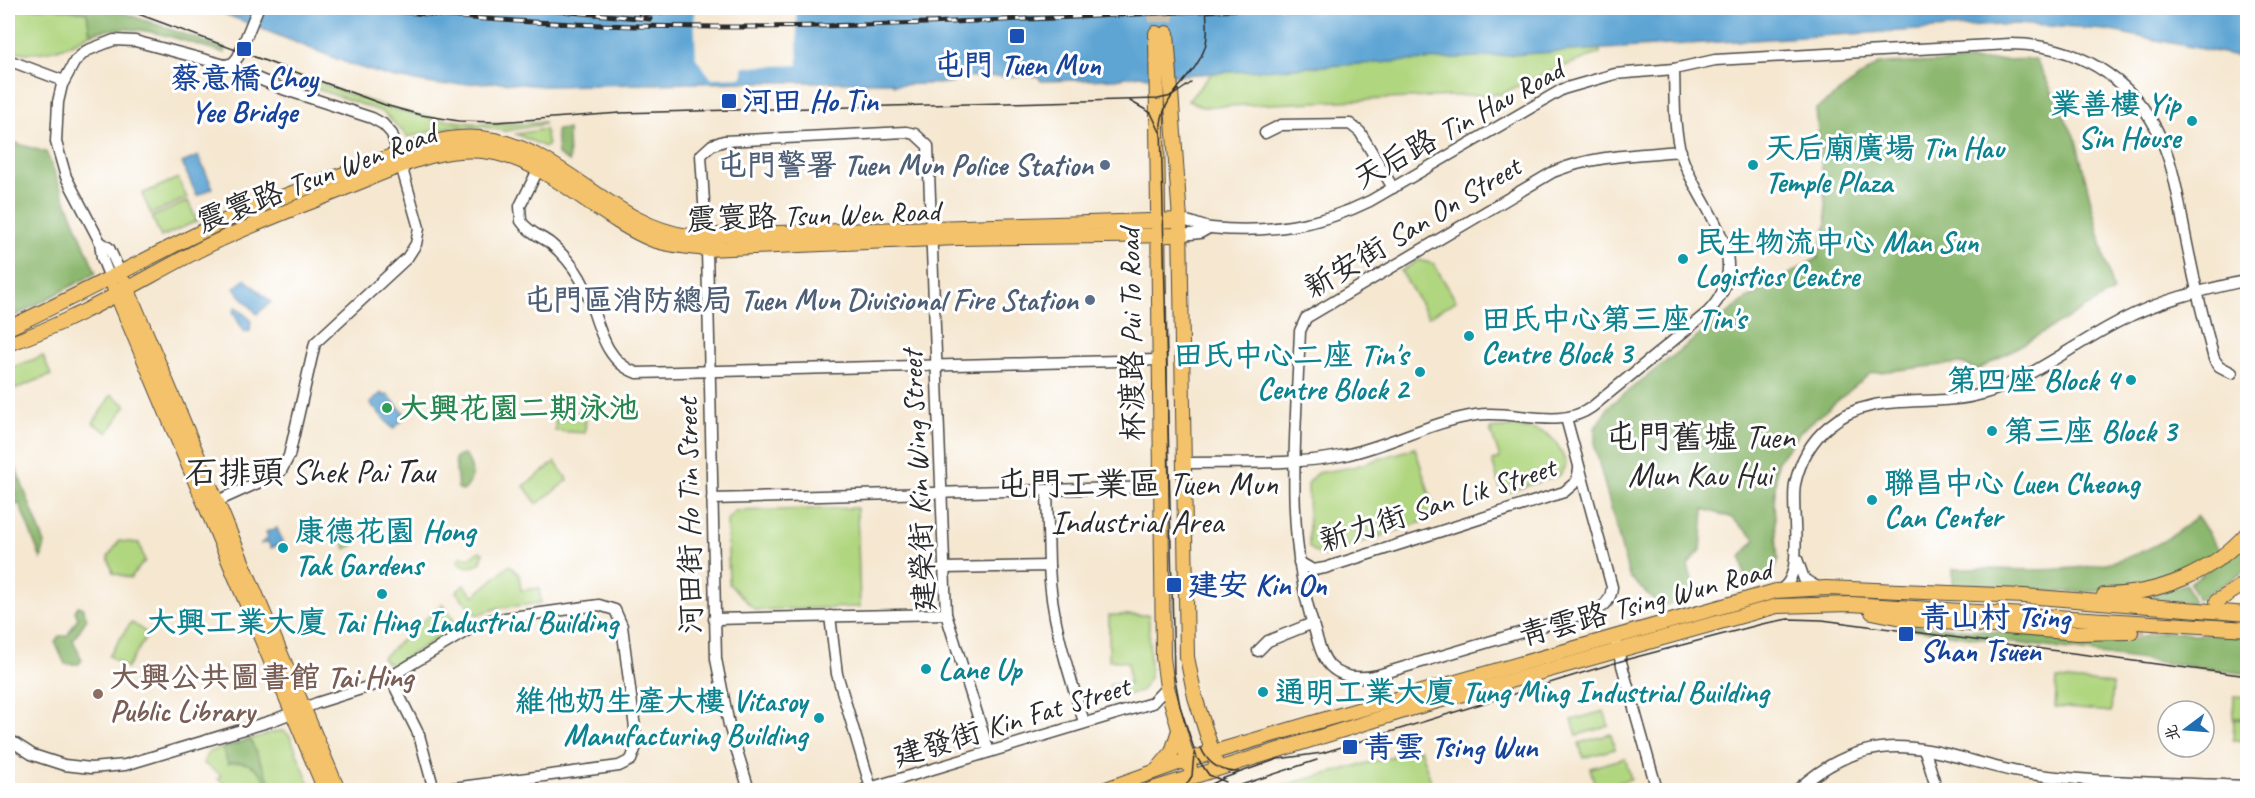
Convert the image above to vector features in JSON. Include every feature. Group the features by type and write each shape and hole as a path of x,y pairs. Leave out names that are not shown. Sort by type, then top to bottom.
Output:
{"main road":[{"name":"杯渡路 Pui To Road","path":"1162,33 1163,80 1156,220 1163,657 1167,687 1192,776"},
{"name":"杯渡路 Pui To Road","path":"1163,80 1180,220 1187,657 1195,697 1218,768"},
{"name":"震寰路 Tsun Wen Road","path":"8,344 123,293 230,235 451,138 472,137 503,142 541,158 652,226 706,243"},
{"name":"震寰路 Tsun Wen Road","path":"8,328 275,200 399,160 471,150 511,157 538,170 648,237 670,245 1180,220"},
{"name":"震寰路 Tsun Wen Road","path":"931,233 1180,235"},
{"path":"115,275 298,710 338,790"},
{"path":"2024,596 2119,595 2159,588 2210,565 2247,532"},
{"path":"2217,601 2247,582"},
{"name":"青雲路 Tsing Wun Road","path":"1103,790 1187,760 1776,591 2247,629"},
{"path":"1822,596 1907,619 2085,634 2131,632"},
{"name":"青雲路 Tsing Wun Road","path":"1150,790 1420,706 1754,611 1822,596 2024,596 2247,614"},
{"path":"298,710 325,790"},
{"path":"1156,772 1172,752 1179,730"}],"street":[{"path":"225,65 233,63 238,57 258,8"},
{"path":"115,275 102,258 100,242 66,177 56,142 58,102 64,81 75,61 86,51 114,40 135,41 225,65 283,89 378,121 392,134 419,228 414,249 315,343 289,456 283,468 271,477 211,504"},
{"name":"天后路 Tin Hau Road","path":"1180,220 1194,221 1209,228 1277,228 1309,224 1356,208 1563,89 1615,74 1674,69 1714,60 2010,44 2037,45 2073,54 2102,69 2118,81 2140,104 2158,132 2173,173 2197,292 2214,359 2219,366 2232,373"},
{"path":"8,60 64,81"},
{"path":"1184,463 1340,456 1474,416 1498,413 1566,418 1579,415 1592,407 1707,312 1722,293 1729,270 1726,246 1680,151 1674,69"},
{"path":"1265,132 1281,124 1350,124 1360,132 1392,188"},
{"name":"河田街 Ho Tin Street","path":"749,790 721,689 714,619 706,243 701,155 712,145 730,140 906,132 915,134 928,146"},
{"name":"建榮街 Kin Wing Street","path":"928,146 946,614 989,752"},
{"name":"新安街 San On Street","path":"1566,418 1612,587 1608,601 1602,608 1364,678 1346,675 1330,665 1322,653 1303,589 1299,562 1295,459 1300,331 1311,313 1553,172 1608,156 1680,151"},
{"path":"538,170 520,206 521,221 557,249 574,269 589,296 606,345 615,360 628,369 643,374 1158,360"},
{"name":"天后路 Tin Hau Road","path":"1180,235 1200,234 1209,228"},
{"path":"1776,591 1787,586 1791,580 1795,550 1793,502 1798,473 1810,447 1839,419 1871,405 1951,401 1994,391 2018,380 2123,319 2169,299 2247,280"},
{"name":"新力街 San Lik Street","path":"1299,562 1307,568 1320,569 1564,492 1576,481 1579,468"},
{"path":"712,499 941,491 1160,487"},
{"path":"1047,490 1049,566 1058,639 1084,722"},
{"path":"1795,550 1804,579 1822,596"},
{"path":"943,568 1049,566"},
{"path":"8,739 33,755 53,762 74,767 108,768 202,743 390,677 475,626 491,620 599,605 611,608 620,617 637,744 631,760 619,766 436,790 419,735 390,677"},
{"path":"714,619 946,614"},
{"path":"830,616 837,674 867,789"},
{"path":"1258,651 1268,640 1313,623"},
{"path":"1614,636 1657,790"},
{"name":"建發街 Kin Fat Street","path":"867,789 1152,703 1167,687"},
{"path":"1797,790 1823,769 1850,755 1892,747 1925,751 1986,766 2044,776 2247,786"},
{"path":"1925,751 1937,790"}],"green space":[{"path":"8,8 55,8 87,13 90,34 50,51 28,53 8,49"},
{"path":"55,8 110,8 226,49 225,53 141,30 107,30 90,34 87,13"},
{"path":"1599,48 1600,53 1546,73 1501,94 1203,107 1188,101 1213,72"},
{"path":"2036,59 2076,140 2113,292 1978,370 1961,363 1871,373 1801,431 1777,462 1774,504 1778,562 1773,573 1746,582 1741,557 1756,539 1730,517 1704,509 1701,550 1688,565 1696,596 1661,607 1629,576 1595,448 1595,428 1610,405 1749,297 1818,258 1827,222 1816,109 1878,64"},
{"path":"317,82 374,103 428,117 482,124 544,122 544,124 505,131 483,127 450,127 408,137 383,112 315,88"},
{"path":"545,129 548,146 545,147 516,134"},
{"path":"568,129 569,162 558,155 556,130"},
{"path":"8,141 46,152 96,273 8,320"},
{"path":"178,178 187,198 151,214 142,194"},
{"path":"188,201 197,221 161,237 152,217"},
{"path":"1419,260 1434,264 1456,301 1428,317 1401,271"},
{"path":"43,356 51,375 15,389 8,369"},
{"path":"111,395 126,405 108,433 93,423"},
{"path":"556,411 586,413 585,433 555,431"},
{"path":"1510,427 1539,431 1552,438 1566,464 1560,475 1502,494 1492,461 1500,458 1490,429"},
{"path":"8,448 45,544 41,559 19,503 8,510 15,494 8,471"},
{"path":"1415,448 1437,517 1321,556 1309,547 1308,482 1317,473 1353,467"},
{"path":"464,454 470,463 472,473 470,483 463,491 458,488 455,458"},
{"path":"555,462 568,480 537,504 524,486"},
{"path":"857,508 860,607 755,610 729,584 727,520 735,511"},
{"path":"2197,516 2220,551 2193,569 2164,582 2141,587 2088,591 1953,588 1953,569 2051,569 2111,562 2140,552 2169,537"},
{"path":"347,527 354,545 346,549 338,531"},
{"path":"2247,540 2247,570 2198,600 2190,583"},
{"path":"119,541 139,543 145,561 130,578 113,573 108,557"},
{"path":"480,551 483,553 481,562 475,566 465,567 458,561 461,556 469,558"},
{"path":"510,565 519,575 521,590 539,588 541,603 498,608 477,615 456,592 464,585 474,596"},
{"path":"2186,584 2194,603 2141,598"},
{"path":"442,604 454,620 451,630 395,664 387,663 382,658"},
{"path":"78,606 82,607 87,619 73,640 82,660 79,664 65,664 55,642 59,636 67,636 78,618 75,611"},
{"path":"1109,615 1149,615 1150,678 1141,691 1110,700 1110,684 1129,684 1128,662 1109,660"},
{"path":"131,622 148,634 127,668 109,656"},
{"path":"1912,625 2092,640 2134,638 2162,632 2247,637 2247,674 1912,629"},
{"path":"2057,679 2113,684 2111,712 2055,707"},
{"path":"2234,696 2247,697 2247,718 2233,718"},
{"path":"1604,711 1609,726 1577,735 1572,720"},
{"path":"2234,719 2247,720 2247,741 2233,740"},
{"path":"284,731 290,736 312,790 226,790 228,786 218,779 221,775 203,763 208,752"},
{"path":"1611,734 1615,749 1583,758 1579,743"},
{"path":"250,739 270,782 270,787 252,766 241,763 228,764 223,748"},
{"path":"1420,749 1434,790 1266,790"},
{"path":"1625,758 1631,779 1596,789 1590,768"}],"water":[{"path":"210,8 2247,8 2248,58 2106,30 2016,24 1148,77 1140,75 1115,79 1041,81 1038,76 953,77 953,83 893,85 892,82 748,82 543,86 501,82 440,85 391,77 352,65"},
{"path":"198,156 213,188 197,196 182,163"},
{"path":"245,279 271,302 257,314 234,288"},
{"path":"236,307 251,320 250,331 244,332 233,312"},
{"name":"大興花園二期泳池","path":"381,393 384,396 387,394 404,413 401,416 404,419 393,429 370,403"},
{"path":"277,528 283,543 271,548 268,542 260,544 268,538 266,532"}],"pier":[{"path":"694,8 796,8 798,65 743,67 743,77 711,78 696,58"}],"tunnel":[{"path":"1155,8 1156,33"},
{"path":"1166,8 1167,33"},
{"path":"2131,632 2160,627 2205,608"}],"tram line":[{"path":"122,8 385,105 421,115 459,121 497,122 620,113 1158,99 1172,96 1191,83"},
{"path":"1206,8 1206,45 1193,69 1173,94 1163,113 1161,124 1174,674 1180,706 1197,758 1209,775 1226,782"},
{"path":"1130,101 1151,113 1160,132"},
{"path":"1200,790 1224,778 1278,759 1322,753 1621,661 1788,619 1822,620 2248,676"},
{"path":"1201,748 1211,763 1226,770 1239,772"},
{"path":"1183,790 1192,776 1194,754"},
{"path":"1226,790 1317,760"}],"railway":[{"path":"370,8 482,19 595,25 708,27 934,23 1273,8"},
{"path":"502,8 535,8"},
{"path":"526,8 650,19"},
{"path":"640,14 700,8"}],"place":[{"name":"屯門 Tuen Mun","path":"1017,36"},
{"name":"蔡意橋 Choy Yee Bridge","path":"244,49"},
{"name":"河田 Ho Tin","path":"729,101"},
{"name":"業善樓 Yip Sin House","path":"2192,121"},
{"name":"屯門警署 Tuen Mun Police Station","path":"1105,165"},
{"name":"天后廟廣場 Tin Hau Temple Plaza","path":"1753,165"},
{"name":"民生物流中心 Man Sun Logistics Centre","path":"1683,259"},
{"name":"屯門區消防總局 Tuen Mun Divisional Fire Station","path":"1090,300"},
{"name":"田氏中心第三座 Tin's Centre Block 3","path":"1469,336"},
{"name":"田氏中心二座 Tin's Centre Block 2","path":"1420,372"},
{"name":"第四座 Block 4","path":"2131,380"},
{"name":"大興花園二期泳池","path":"387,408"},
{"name":"第三座 Block 3","path":"1992,431"},
{"name":"聯昌中心 Luen Cheong Can Center","path":"1872,500"},
{"name":"康德花園 Hong Tak Gardens","path":"283,548"},
{"name":"建安 Kin On","path":"1174,585"},
{"name":"大興工業大廈 Tai Hing Industrial Building","path":"382,594"},
{"name":"青山村 Tsing Shan Tsuen","path":"1906,634"},
{"name":"Lane Up","path":"926,669"},
{"name":"通明工業大廈 Tung Ming Industrial Building","path":"1263,692"},
{"name":"大興公共圖書館 Tai Hing Public Library","path":"98,694"},
{"name":"維他奶生產大樓 Vitasoy Manufacturing Building","path":"819,718"},
{"name":"青雲 Tsing Wun","path":"1350,747"}],"district":[{"name":"屯門舊墟 Tuen Mun Kau Hui","path":"1700,455"},
{"name":"石排頭 Shek Pai Tau","path":"310,471"},
{"name":"屯門工業區 Tuen Mun Industrial Area","path":"1137,502"}]}
